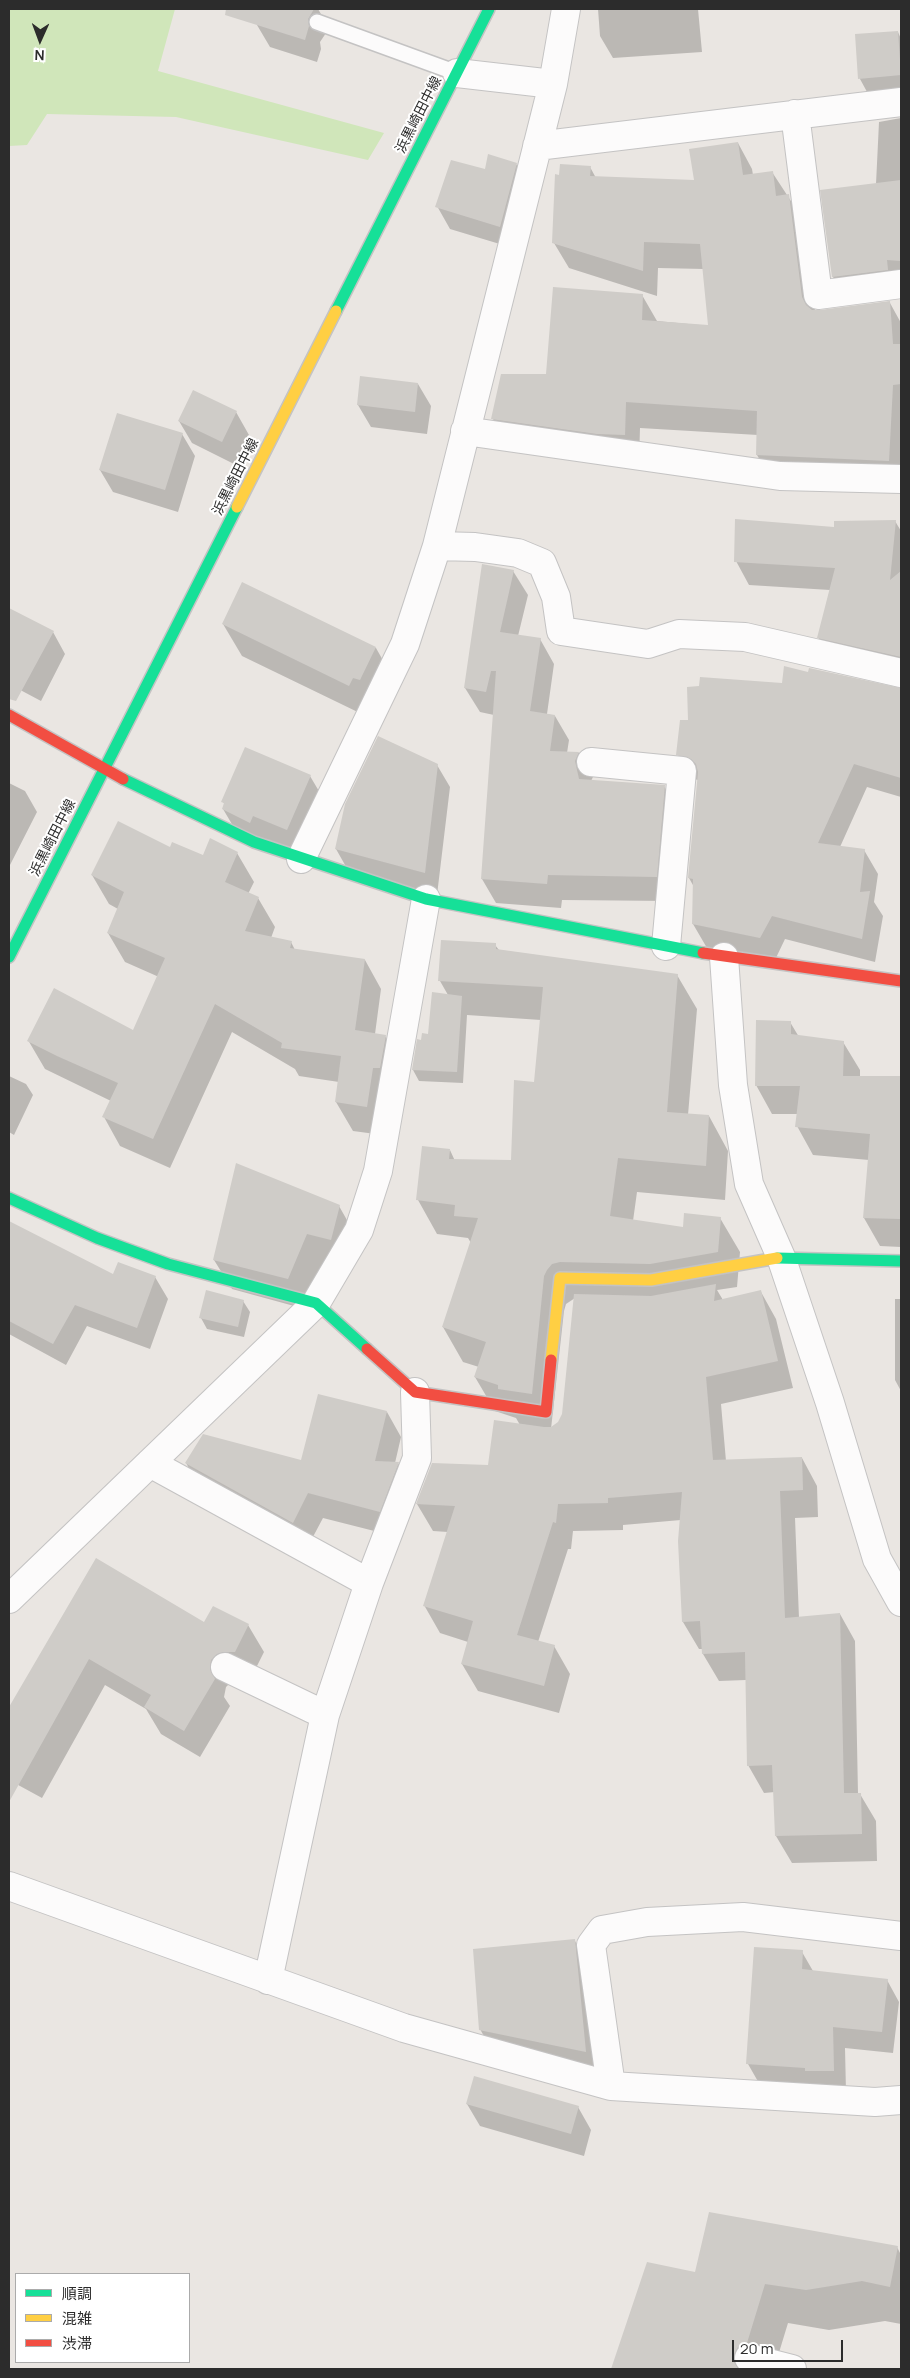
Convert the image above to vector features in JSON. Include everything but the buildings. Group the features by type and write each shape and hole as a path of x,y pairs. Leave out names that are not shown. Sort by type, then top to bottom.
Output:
{"street":[{"name":"浜黒崎田中線","path":"9,957 489,9"},
{"path":"301,859 405,644 437,546 553,84 566,9"},
{"path":"457,73 553,84"},
{"path":"537,146 901,102"},
{"path":"795,114 818,295 901,284"},
{"path":"465,431 780,476 901,479"},
{"path":"437,546 475,547 518,553 542,563 556,597 561,631 648,644 679,634 745,637 901,673"},
{"path":"9,715 104,770 254,842 426,899 724,958 901,981"},
{"path":"591,762 682,771 666,946"},
{"path":"9,1599 316,1303 358,1230 378,1171 426,899"},
{"path":"724,958 733,1085 749,1184 781,1257 830,1402 877,1558 901,1602"},
{"path":"9,1198 97,1238 168,1264 316,1303 416,1392 546,1412 560,1278 651,1280 781,1257 901,1261"},
{"path":"268,1980 325,1715 368,1583 417,1458 416,1392"},
{"path":"150,1463 368,1583"},
{"path":"225,1667 325,1715"},
{"path":"9,1886 404,2028 611,2086 875,2102 901,2100"},
{"path":"611,2086 591,1946 602,1930 647,1922 743,1917 901,1936"},
{"path":"749,2358 792,2369"}],"lane":[{"path":"317,22 457,73"}],"green space":[{"path":"9,9 175,9 158,71 384,133 368,160 176,117 47,114 27,145 9,146"}],"traffic: fast":[{"path":"336,311 489,9"},
{"path":"9,957 237,507"},
{"path":"123,779 254,842 426,899 703,953"},
{"path":"9,1198 97,1238 168,1264 316,1303 367,1349"},
{"path":"777,1258 901,1261"}],"traffic: slow":[{"path":"237,507 336,311"},
{"path":"551,1360 560,1278 651,1280 777,1258"}],"traffic: jam":[{"path":"9,715 123,779"},
{"path":"703,953 901,981"},
{"path":"367,1349 415,1392 546,1412 551,1360"}]}
